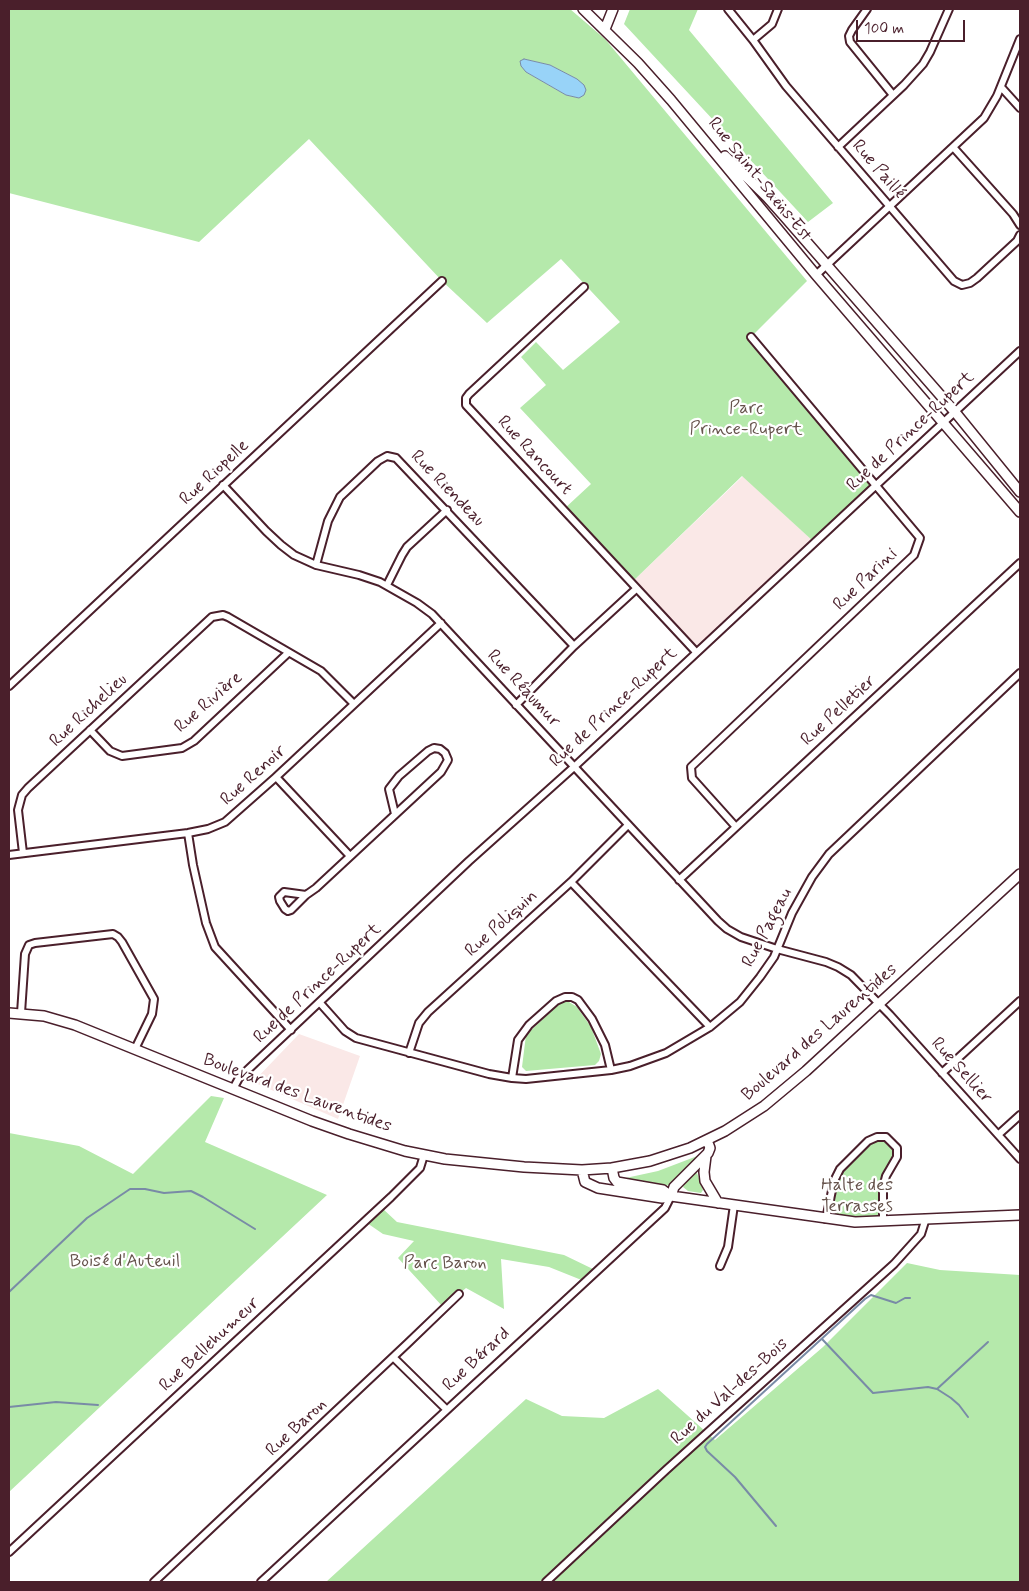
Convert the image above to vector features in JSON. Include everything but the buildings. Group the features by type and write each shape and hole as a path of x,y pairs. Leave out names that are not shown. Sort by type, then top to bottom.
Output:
{"street":[{"path":"582,9 605,29 638,63 693,124"},
{"path":"605,29 613,9"},
{"name":"Rue Paillé","path":"728,9 786,86 954,281 962,285 970,283 1017,241 1020,235"},
{"path":"753,40 772,24 778,9"},
{"path":"867,9 852,30 850,42 893,95"},
{"path":"838,147 923,64 949,9"},
{"path":"816,276 984,118 994,103 1020,38"},
{"path":"1000,87 1020,108"},
{"name":"Rue Saint-Saëns Est","path":"693,124 767,197 954,412 1020,492"},
{"name":"Rue Saint-Saëns Est","path":"693,124 816,276 1020,512"},
{"path":"953,147 1013,214 1020,225"},
{"name":"Rue Riopelle","path":"9,686 442,281"},
{"name":"Rue Rancourt","path":"584,288 469,394 466,398 466,405 696,652"},
{"name":"Rue Parini","path":"736,827 692,778 691,767 914,554 920,538 750,337"},
{"name":"Rue de Prince-Rupert","path":"233,1089 239,1078 469,861 574,767 1020,351"},
{"name":"Rue Riendeau","path":"316,564 328,521 335,504 346,490 378,461 386,456 396,458 404,464 574,646"},
{"name":"Rue Réaumur","path":"223,485 280,545 294,555 316,564 359,575 387,586 424,608 441,623 678,880 727,929 741,937 838,967 851,975 879,1004"},
{"path":"387,586 407,547 447,510"},
{"name":"Rue Pelletier","path":"678,880 1020,563"},
{"path":"516,705 574,646 636,589"},
{"name":"Rue Richelieu","path":"23,853 18,810 22,795 207,620 223,615 288,652"},
{"name":"Rue Renoir","path":"9,855 188,833 208,829 225,822 441,623"},
{"path":"288,652 327,675 354,704"},
{"name":"Rue Rivière","path":"90,730 110,751 122,756 182,748 194,741 288,652"},
{"name":"Rue Pageau","path":"320,1003 345,1030 356,1038 489,1074 512,1078 526,1079 611,1070 630,1066 666,1053 710,1027 740,1002 760,977 777,949 792,914 808,885 829,854 1020,673"},
{"path":"306,896 441,772 447,765 448,760 440,749 428,750 399,776 390,789 395,814"},
{"path":"276,777 350,856"},
{"name":"Rue Poliquin","path":"408,1053 419,1023 428,1012 571,882 628,825"},
{"path":"188,833 206,923 215,947 291,1030"},
{"name":"Boulevard des Laurentides","path":"9,1013 44,1016 68,1022 334,1129 424,1155 524,1167 582,1170 612,1168 669,1155 707,1140 741,1122 776,1096 1020,874"},
{"path":"571,882 710,1027"},
{"path":"21,1014 25,954 26,949 30,945 113,934 118,936 122,942 154,999 152,1014 135,1049"},
{"path":"512,1078 518,1040 529,1025 556,1001 565,997 572,997 578,1000 592,1019 605,1045 611,1070"},
{"path":"942,1073 1020,1001"},
{"name":"Rue Sellier","path":"879,1004 1020,1159"},
{"path":"999,1134 1020,1115"},
{"path":"826,1218 834,1181 840,1169 868,1141 877,1137 886,1137 897,1148 896,1157 886,1176 883,1188 883,1220"},
{"path":"707,1140 710,1150 706,1156 705,1181 718,1203"},
{"name":"Rue Bellehumeur","path":"9,1552 391,1197 420,1168 424,1155"},
{"name":"Rue Bérard","path":"261,1582 665,1208 674,1187 706,1156"},
{"path":"612,1168 617,1182 663,1190 671,1196"},
{"path":"582,1170 585,1182 594,1188 662,1198 671,1196 855,1222 1020,1215"},
{"path":"720,1266 728,1247 734,1205"},
{"name":"Rue du Val-des-Bois","path":"546,1582 666,1470 894,1264 921,1234 926,1218"},
{"name":"Rue Baron","path":"154,1582 459,1294"},
{"path":"393,1357 447,1410"}],"shaded area":[{"path":"743,476 814,542 696,651 631,583"},
{"path":"299,1034 360,1056 338,1119 253,1082"}],"green space":[{"name":"Parc Prince-Rupert","path":"9,9 570,9 605,39 807,281 751,337 876,485 814,542 742,476 631,583 564,509 591,484 520,408 546,385 521,357 536,342 563,370 620,322 561,259 487,323 442,281 309,139 199,242 9,193","holes":["524,59 550,65 577,79 579,98 566,95 526,72"]},
{"path":"630,9 698,9 689,30 833,203 808,222 624,24"},
{"path":"561,1002 569,1002 577,1007 591,1027 601,1054 599,1061 595,1065 526,1071 522,1067 526,1035"},
{"name":"Boisé d'Auteuil","path":"211,1096 224,1098 205,1142 327,1195 9,1492 9,1133 79,1146 133,1174"},
{"name":"Halte des Terrasses","path":"886,1137 897,1148 886,1176 883,1220 826,1219 840,1169 868,1141"},
{"path":"700,1155 670,1185 661,1186 621,1179 658,1171"},
{"path":"697,1173 703,1190 701,1193 688,1191 683,1187 693,1174"},
{"name":"Parc Baron","path":"382,1208 397,1222 564,1255 595,1270 584,1281 549,1267 501,1259 504,1309 466,1288 443,1307 398,1258 414,1241 383,1234 367,1223"},
{"path":"907,1263 940,1270 1020,1275 1020,1582 326,1582 526,1399 562,1416 604,1418 658,1389 715,1440 823,1347"}],"water":[{"path":"524,59 550,65 577,79 584,85 586,90 584,95 579,98 566,95 526,72 521,66 520,61"}],"waterway":[{"path":"9,1292 87,1218 130,1189 145,1189 164,1193 191,1191 255,1229"},
{"path":"776,1526 735,1477 705,1447 865,1299 871,1295 896,1303 905,1298 910,1298"},
{"path":"822,1339 873,1393 928,1387 937,1389 959,1405 968,1417"},
{"path":"937,1389 988,1342"},
{"path":"9,1407 56,1402 98,1405"}]}
